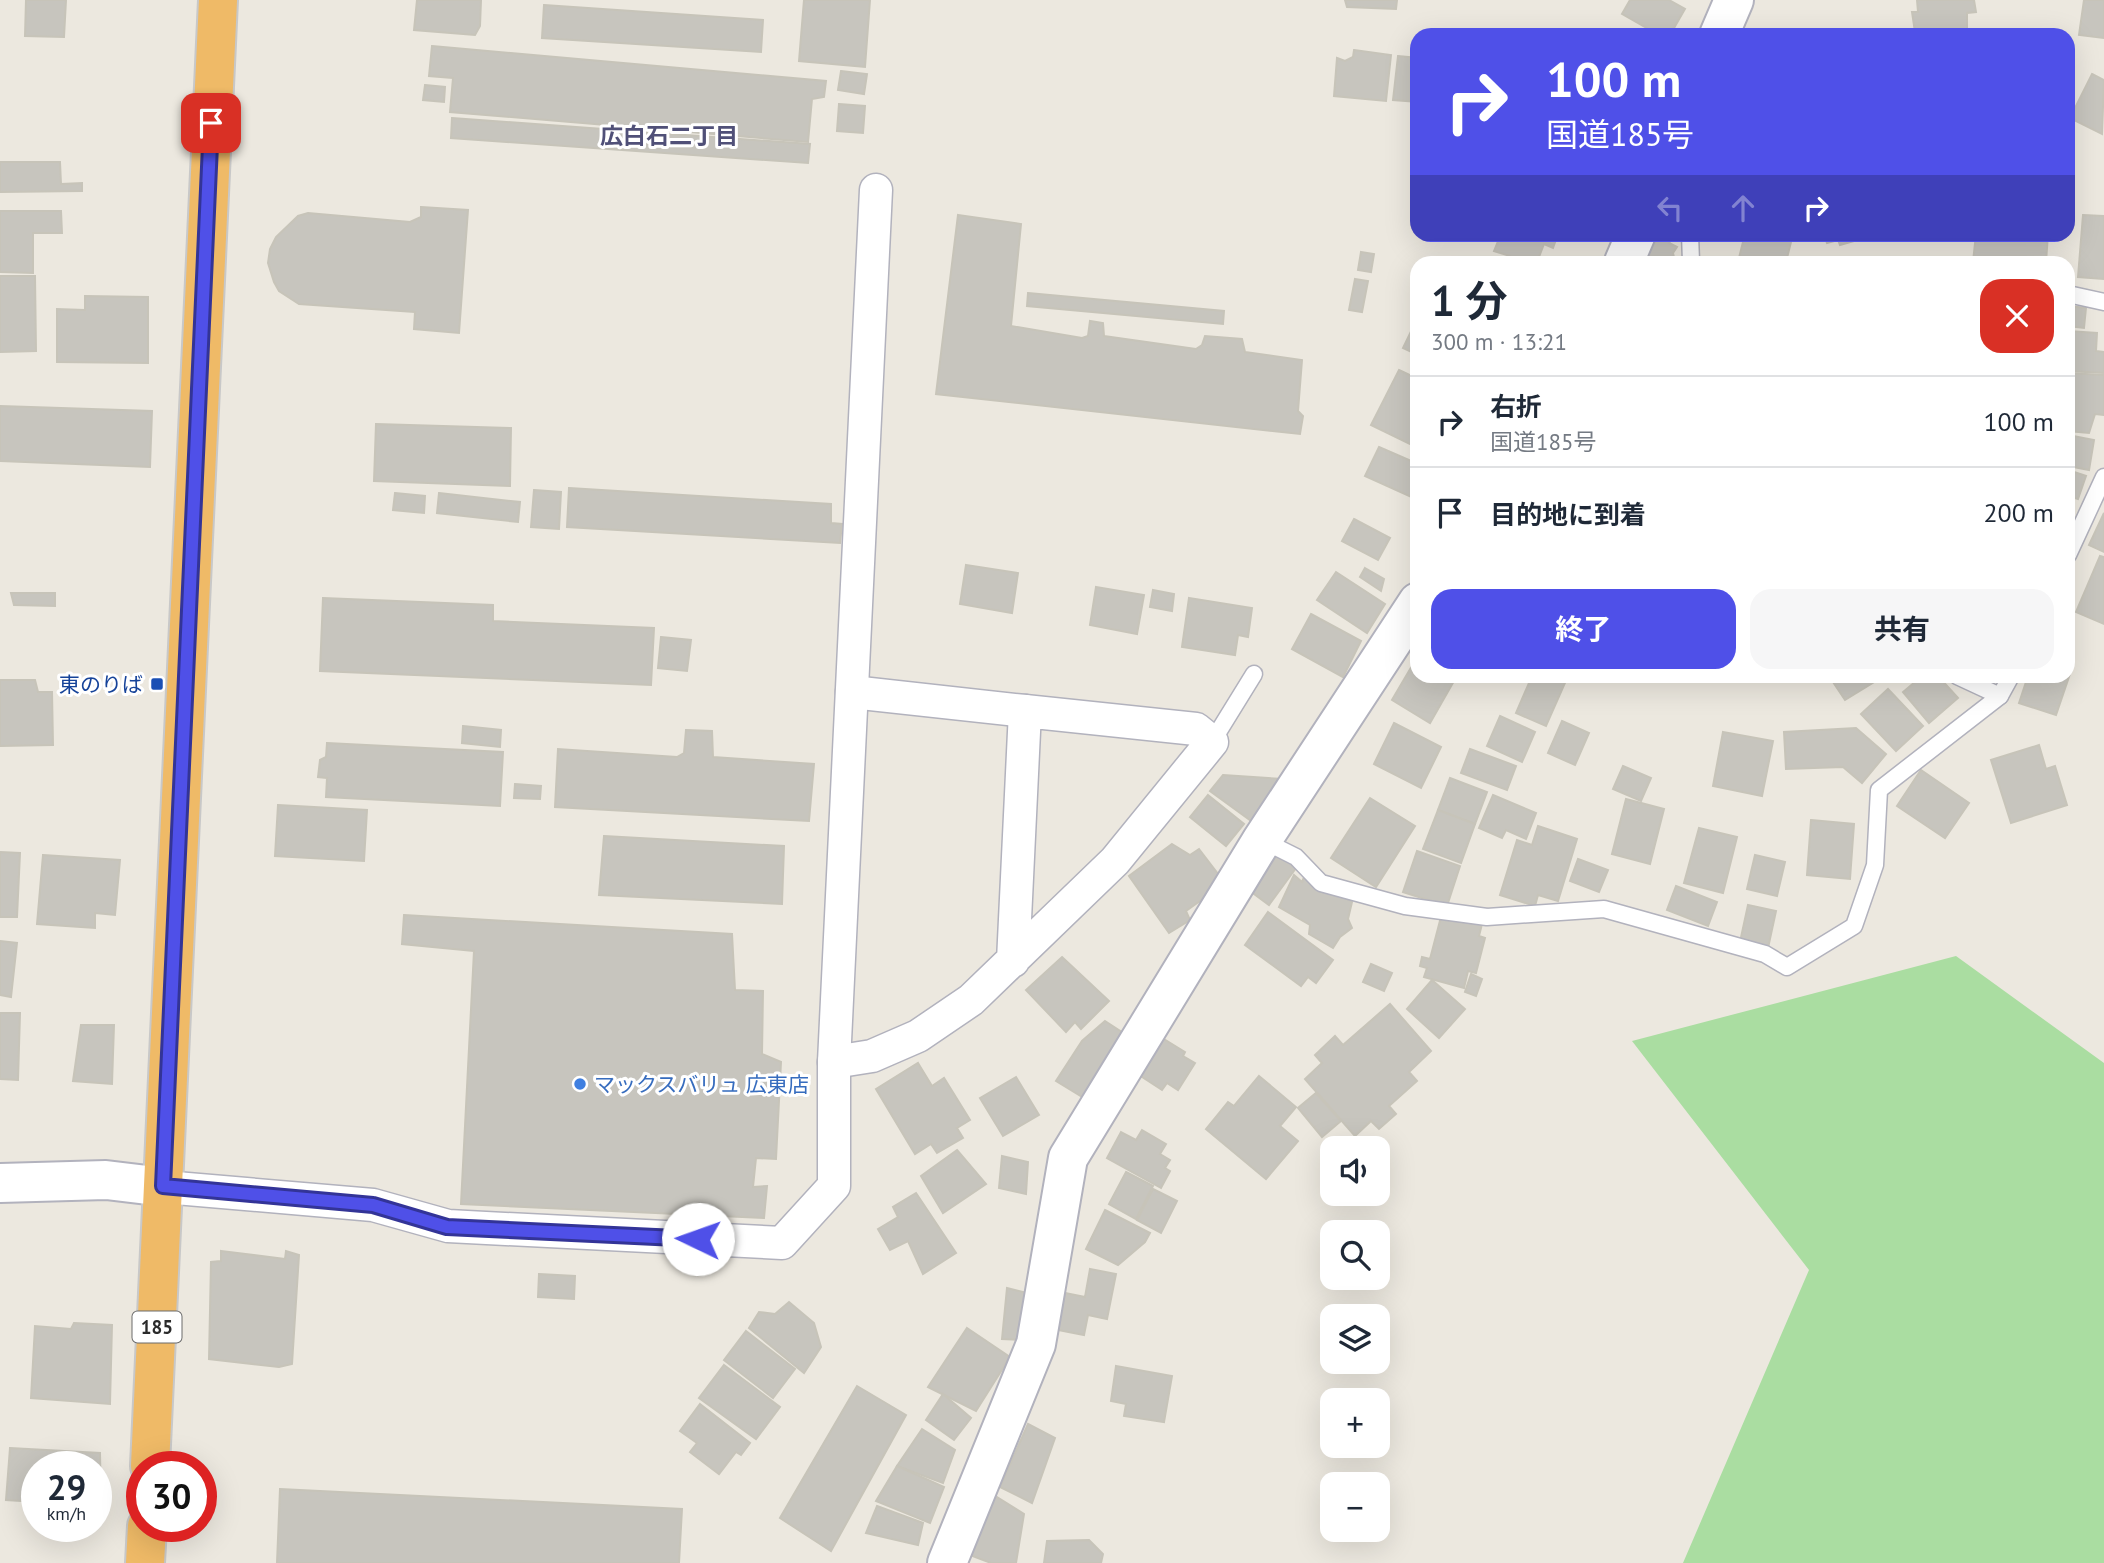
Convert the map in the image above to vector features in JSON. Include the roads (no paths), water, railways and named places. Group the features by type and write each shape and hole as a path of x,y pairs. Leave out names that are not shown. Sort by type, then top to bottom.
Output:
{"highway":[{"name":"185","path":"151,1451 218,0"},
{"path":"145,1563 146,1542"}],"street":[{"path":"1722,28 1734,0"},
{"path":"0,1183 106,1180 373,1205 447,1227 782,1243 834,1186 834,1062 876,190"},
{"path":"947,1563 1036,1344 1068,1158 1262,840 1410,614"},
{"path":"834,1062 872,1056 918,1036 971,1000 1115,861 1212,742 1196,729 852,692"},
{"path":"1013,961 1025,711"}],"lane":[{"path":"2075,296 2104,302"},
{"path":"2075,540 2104,477"},
{"path":"1212,742 1254,674"},
{"path":"1972,683 2000,696"},
{"path":"1262,840 1296,857 1321,883 1405,906 1487,917 1604,909 1765,954 1787,967 1854,926 1875,865 1879,790 2000,696 2007,683"}],"place":[{"name":"東のりば","path":"157,684"},
{"name":"マックスバリュ 広東店","path":"580,1084"}],"district":[{"name":"広白石二丁目","path":"669,135"}]}
